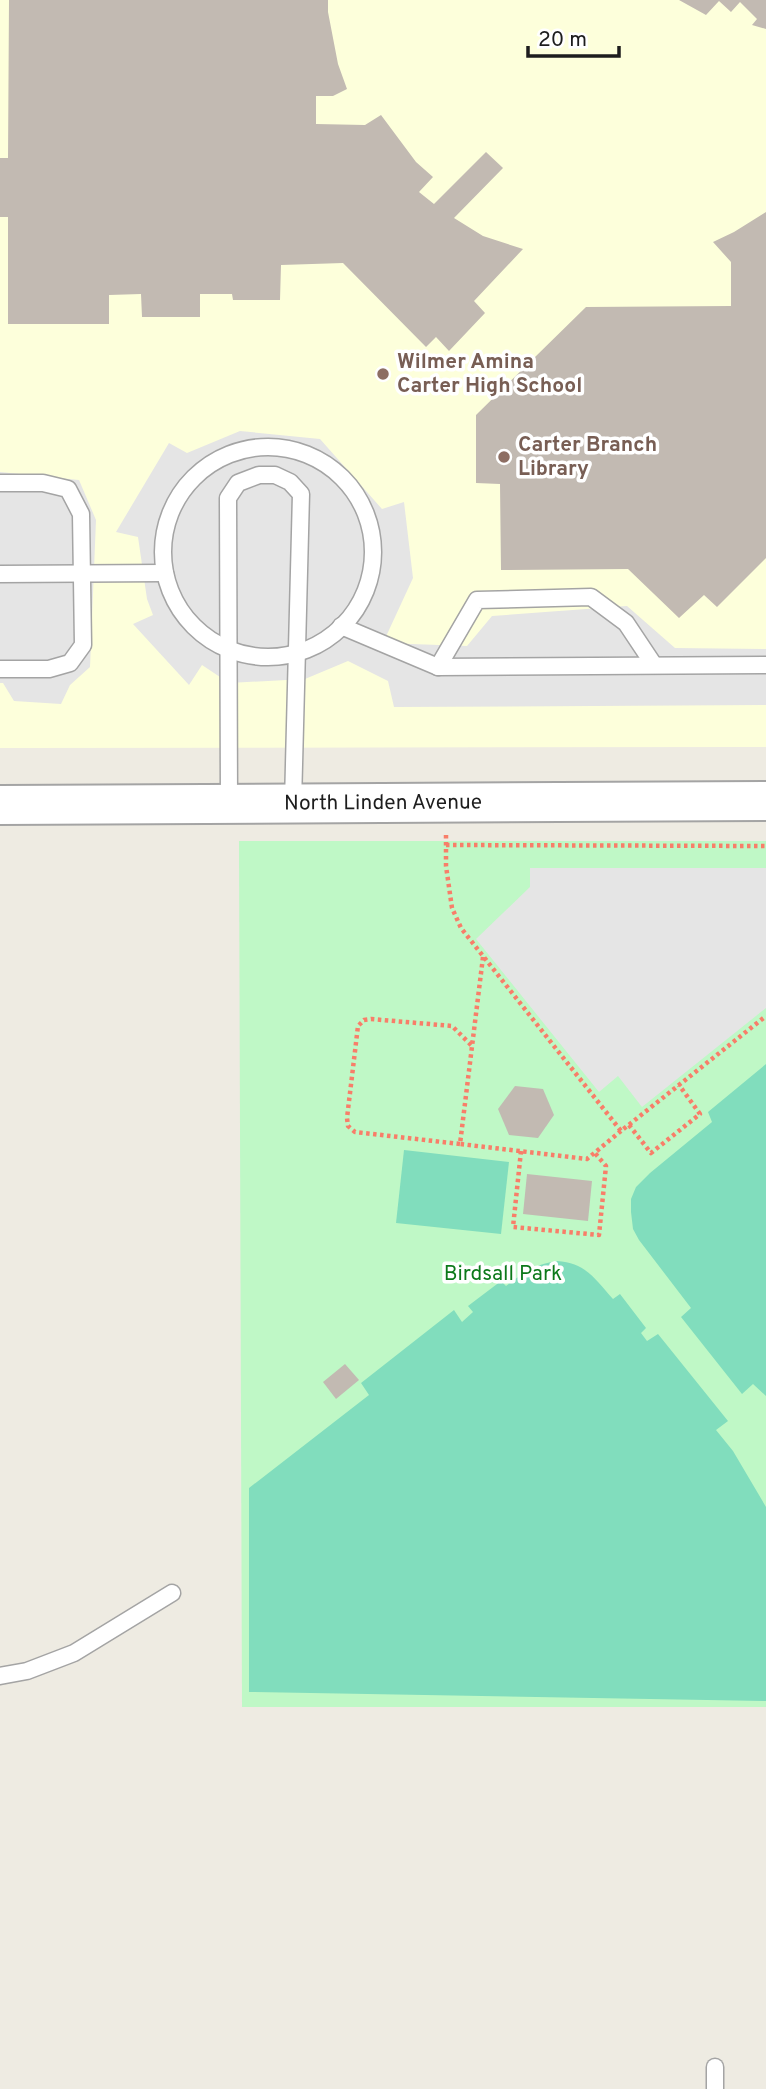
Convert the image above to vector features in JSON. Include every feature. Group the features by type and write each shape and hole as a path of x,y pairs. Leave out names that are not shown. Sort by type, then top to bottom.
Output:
{"street":[{"name":"North Linden Avenue","path":"0,805 766,801"}],"lane":[{"path":"256,447 290,449 323,462 349,484 366,514 373,549 369,583 353,614 341,626 328,639 297,654 274,658 251,657 229,650 199,632 177,605 165,573 164,538 170,516 174,505 194,477 223,457 256,447"},
{"path":"229,804 228,498 238,483 259,475 275,475 290,482 301,494 293,803"},
{"path":"0,483 43,483 68,489 80,514 83,645 70,663 49,669 0,669"},
{"path":"0,574 165,573"},
{"path":"438,667 477,600 591,597 625,623 654,665"},
{"path":"341,626 438,667 766,665"},
{"path":"0,1676 27,1671 75,1653 172,1593"},
{"path":"715,2067 715,2089"}],"path":[{"path":"621,1131 461,928 452,908 446,845 766,846"},
{"path":"460,1144 483,956"},
{"path":"472,1046 452,1026 364,1020 358,1026 348,1126 355,1132 587,1159 766,1016"},
{"path":"629,1125 651,1153 700,1114 679,1085"},
{"path":"521,1151 513,1227 599,1235 606,1166 594,1152"}],"shaded area":[{"name":"Wilmer Amina Carter High School","path":"0,0 766,0 766,747 0,748"},
{"path":"240,431 320,439 382,509 404,502 413,578 383,643 467,646 492,616 627,606 675,648 766,649 766,705 394,707 388,681 348,661 305,679 229,683 202,665 189,685 133,624 153,615 147,599 138,537 116,532 169,443 187,453"},
{"path":"0,472 79,480 96,520 90,667 70,685 61,704 14,701 3,683 0,683"},
{"path":"530,868 766,868 766,1008 642,1107 618,1076 599,1092 476,939 530,887"}],"green space":[{"name":"Birdsall Park","path":"239,841 766,841 766,1707 242,1707"},
{"path":"766,1064 766,1396 753,1384 742,1394 681,1317 691,1308 639,1240 633,1229 631,1199 636,1187 650,1173 712,1122 708,1112"},
{"path":"404,1150 509,1162 501,1234 396,1223"},
{"path":"557,1261 583,1269 613,1299 620,1294 646,1328 641,1333 647,1341 658,1334 728,1421 716,1430 733,1451 766,1507 766,1701 249,1692 249,1488 369,1395 361,1383 454,1310 462,1322 473,1312 468,1306 501,1281 506,1286 530,1270"}],"building":[{"path":"9,0 328,0 338,64 347,89 333,96 316,96 316,124 365,125 381,115 416,162 433,177 419,192 434,204 486,152 503,168 454,218 483,236 523,249 474,301 485,313 449,351 436,337 426,347 343,263 281,265 280,300 233,300 232,294 200,294 200,317 142,317 141,294 109,295 109,324 8,324 8,217 0,217 0,158 8,158"},
{"path":"679,0 766,0 766,29 752,25 757,19 740,2 731,12 719,1 706,15"},
{"path":"766,212 766,558 717,607 704,595 679,618 628,569 501,570 500,484 476,483 476,415 586,307 731,306 731,262 713,242"},
{"path":"515,1086 543,1089 554,1115 538,1138 509,1135 498,1109"},
{"path":"527,1174 592,1181 588,1221 523,1214"},
{"path":"345,1364 359,1380 336,1399 323,1382"}],"place":[{"name":"Wilmer Amina Carter High School","path":"383,374"},
{"name":"Carter Branch Library","path":"504,457"}]}
